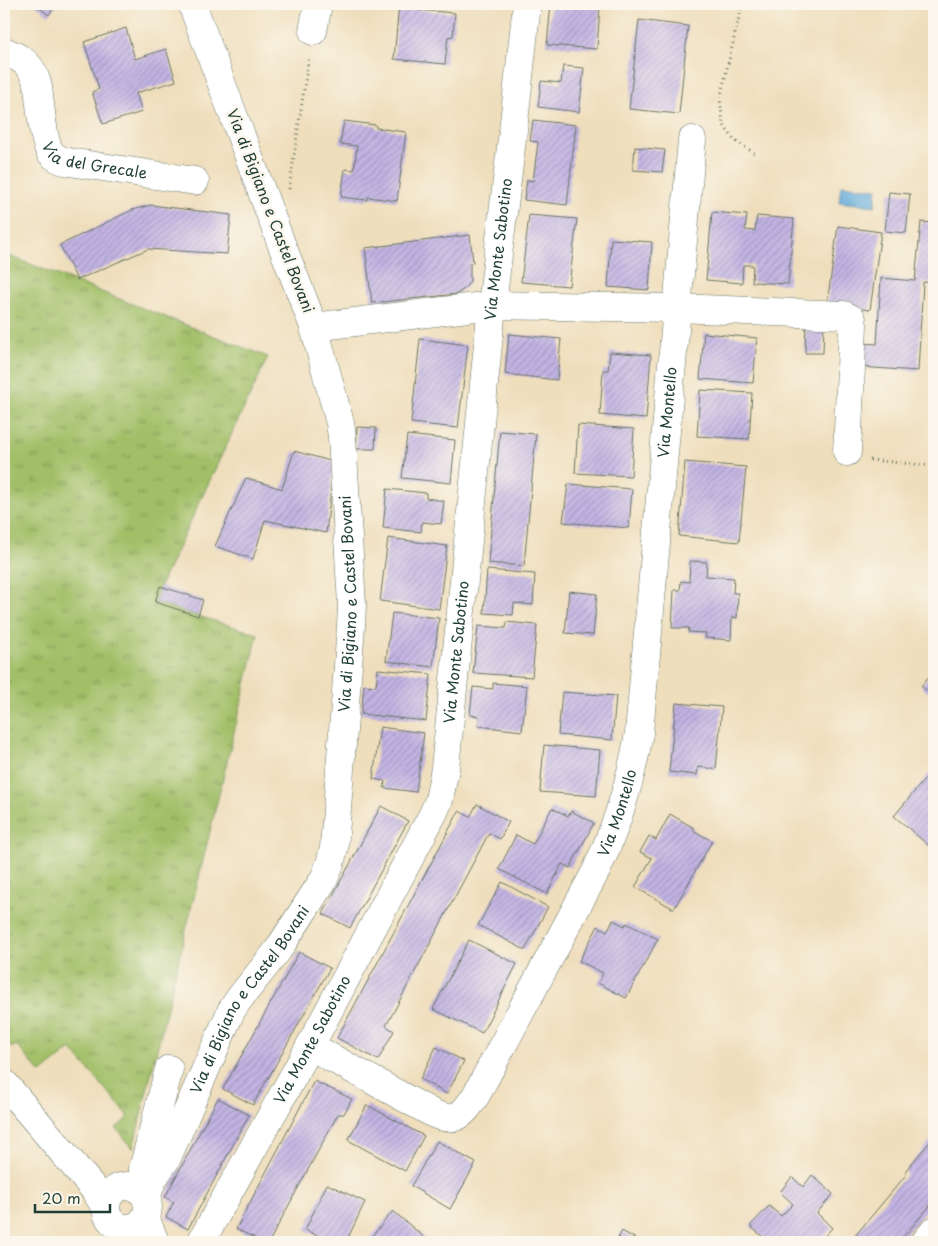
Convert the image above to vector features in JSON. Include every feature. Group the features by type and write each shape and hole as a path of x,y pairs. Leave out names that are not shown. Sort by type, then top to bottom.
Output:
{"street":[{"name":"Via di Bigiano e Castel Bovani","path":"142,1209 167,1158 231,1011 239,998 278,950 324,879 330,864 334,848 352,605 342,437 314,327 192,4"},
{"path":"313,31 318,4"},
{"name":"Via Monte Sabotino","path":"201,1242 310,1046 439,800 445,768 492,306 527,4"},
{"name":"Via del Grecale","path":"4,51 22,59 32,70 38,87 46,141 50,152 61,161 195,180"},
{"name":"Via Montello","path":"310,1046 434,1114 448,1118 460,1116 475,1097 596,871 608,845 627,792 639,733 692,140"},
{"path":"314,327 492,306 678,308 841,315 850,317 853,322 853,328 847,452"},
{"path":"4,1083 103,1197 107,1214 113,1222 121,1227 142,1209 143,1169 169,1069"},
{"path":"103,1197 126,1186 133,1187 155,1242"},
{"path":"925,1242 934,1232"}],"path":[{"path":"742,4 720,99 723,124 734,140 756,154"},
{"path":"289,191 313,31"},
{"path":"847,452 879,461 934,466"}],"green space":[{"path":"4,254 268,357 160,586 155,602 258,634 133,1148 116,1128 129,1117 71,1049 41,1073 16,1045 12,1048 4,1038"}],"water":[{"path":"841,185 877,189 875,206 839,202"}],"building":[{"path":"34,4 57,4 49,15"},
{"path":"399,4 420,4 419,10 455,13 453,36 448,37 445,64 394,59"},
{"path":"551,4 600,6 597,49 547,45"},
{"path":"639,20 688,26 679,114 629,109"},
{"path":"126,28 135,59 166,49 176,81 136,93 142,112 103,124 92,92 99,89 84,42"},
{"path":"563,66 584,68 579,112 538,107 541,81 561,83"},
{"path":"533,120 576,125 567,205 524,200 527,180 533,181 538,142 530,141"},
{"path":"344,121 376,125 376,128 406,132 397,201 368,197 367,200 341,197 345,169 354,170 357,146 340,144"},
{"path":"635,147 665,150 662,172 633,170"},
{"path":"889,192 910,194 906,233 885,231"},
{"path":"151,205 231,215 227,254 148,249 77,280 60,245 132,210"},
{"path":"712,212 747,215 745,230 755,231 757,216 794,219 788,284 752,282 753,265 743,265 742,283 706,280"},
{"path":"529,215 577,219 569,286 521,282"},
{"path":"921,222 934,223 934,283 923,282 918,371 858,367 859,343 877,344 881,278 915,281"},
{"path":"838,226 881,232 870,310 827,304"},
{"path":"470,235 473,262 470,263 470,281 457,294 372,303 365,248"},
{"path":"611,239 652,242 649,290 608,287"},
{"path":"806,322 824,322 823,353 805,353"},
{"path":"704,333 757,338 753,383 700,379"},
{"path":"509,334 561,339 557,380 505,374"},
{"path":"420,339 468,345 458,428 411,423"},
{"path":"610,352 651,355 646,419 600,415 603,370 608,370"},
{"path":"700,390 752,393 749,439 697,436"},
{"path":"578,425 634,429 631,476 575,473"},
{"path":"357,427 376,428 375,449 356,449"},
{"path":"500,431 536,434 524,566 488,563"},
{"path":"407,435 455,440 451,483 402,478"},
{"path":"294,451 334,462 326,533 265,520 253,559 215,546 246,478 282,489"},
{"path":"685,462 746,467 739,542 679,536"},
{"path":"568,484 632,489 629,528 563,522"},
{"path":"387,489 426,493 426,498 444,501 441,524 422,522 421,532 383,528"},
{"path":"388,538 447,546 439,609 380,601"},
{"path":"690,561 707,562 706,576 734,578 733,593 738,593 737,618 732,617 731,640 705,638 706,633 688,632 689,628 672,628 674,590 680,590 681,581 689,582"},
{"path":"487,570 535,574 533,605 514,603 513,615 484,613"},
{"path":"160,586 203,600 198,616 155,602"},
{"path":"569,591 597,594 593,635 565,633"},
{"path":"392,613 439,618 433,667 386,661"},
{"path":"507,622 537,625 532,677 473,673 478,626 506,628"},
{"path":"378,669 431,674 426,721 361,714 364,685 376,686"},
{"path":"934,670 934,697 921,686"},
{"path":"493,683 527,686 522,731 478,726 479,716 470,715 473,687 493,689"},
{"path":"562,692 616,696 612,740 558,735"},
{"path":"676,703 722,707 716,769 698,767 697,775 669,772"},
{"path":"380,727 424,733 416,792 384,788 385,781 373,779"},
{"path":"544,745 600,750 596,796 540,792"},
{"path":"934,768 934,850 894,816"},
{"path":"477,804 509,822 500,839 489,833 386,1026 394,1031 378,1060 337,1038 459,811 470,817"},
{"path":"381,806 408,821 350,928 323,914"},
{"path":"552,808 568,816 571,811 594,823 570,868 562,864 547,894 499,869 516,835 533,844"},
{"path":"670,814 712,841 674,909 635,887 652,858 640,852 649,836 656,840"},
{"path":"502,882 548,907 525,950 478,925"},
{"path":"613,920 625,926 626,923 658,939 626,998 598,983 603,973 579,961 598,926 607,931"},
{"path":"469,940 517,964 482,1033 433,1009"},
{"path":"299,952 330,968 253,1105 223,1089"},
{"path":"436,1047 464,1061 447,1094 420,1079"},
{"path":"314,1081 352,1099 344,1114 338,1114 269,1242 263,1242 236,1229"},
{"path":"218,1098 249,1115 188,1229 166,1217 174,1202 165,1197"},
{"path":"367,1105 424,1136 405,1171 348,1140"},
{"path":"934,1137 934,1201 899,1242 859,1242 854,1237 906,1175 906,1170"},
{"path":"437,1141 476,1163 450,1209 411,1186"},
{"path":"812,1175 833,1194 817,1213 832,1228 819,1242 769,1242 750,1226 769,1206 781,1216 793,1204 780,1192 792,1177 803,1187"},
{"path":"327,1184 365,1202 346,1242 331,1242 305,1230"},
{"path":"393,1211 425,1238 421,1242 367,1242"},
{"path":"622,1231 641,1242 616,1242"}]}
